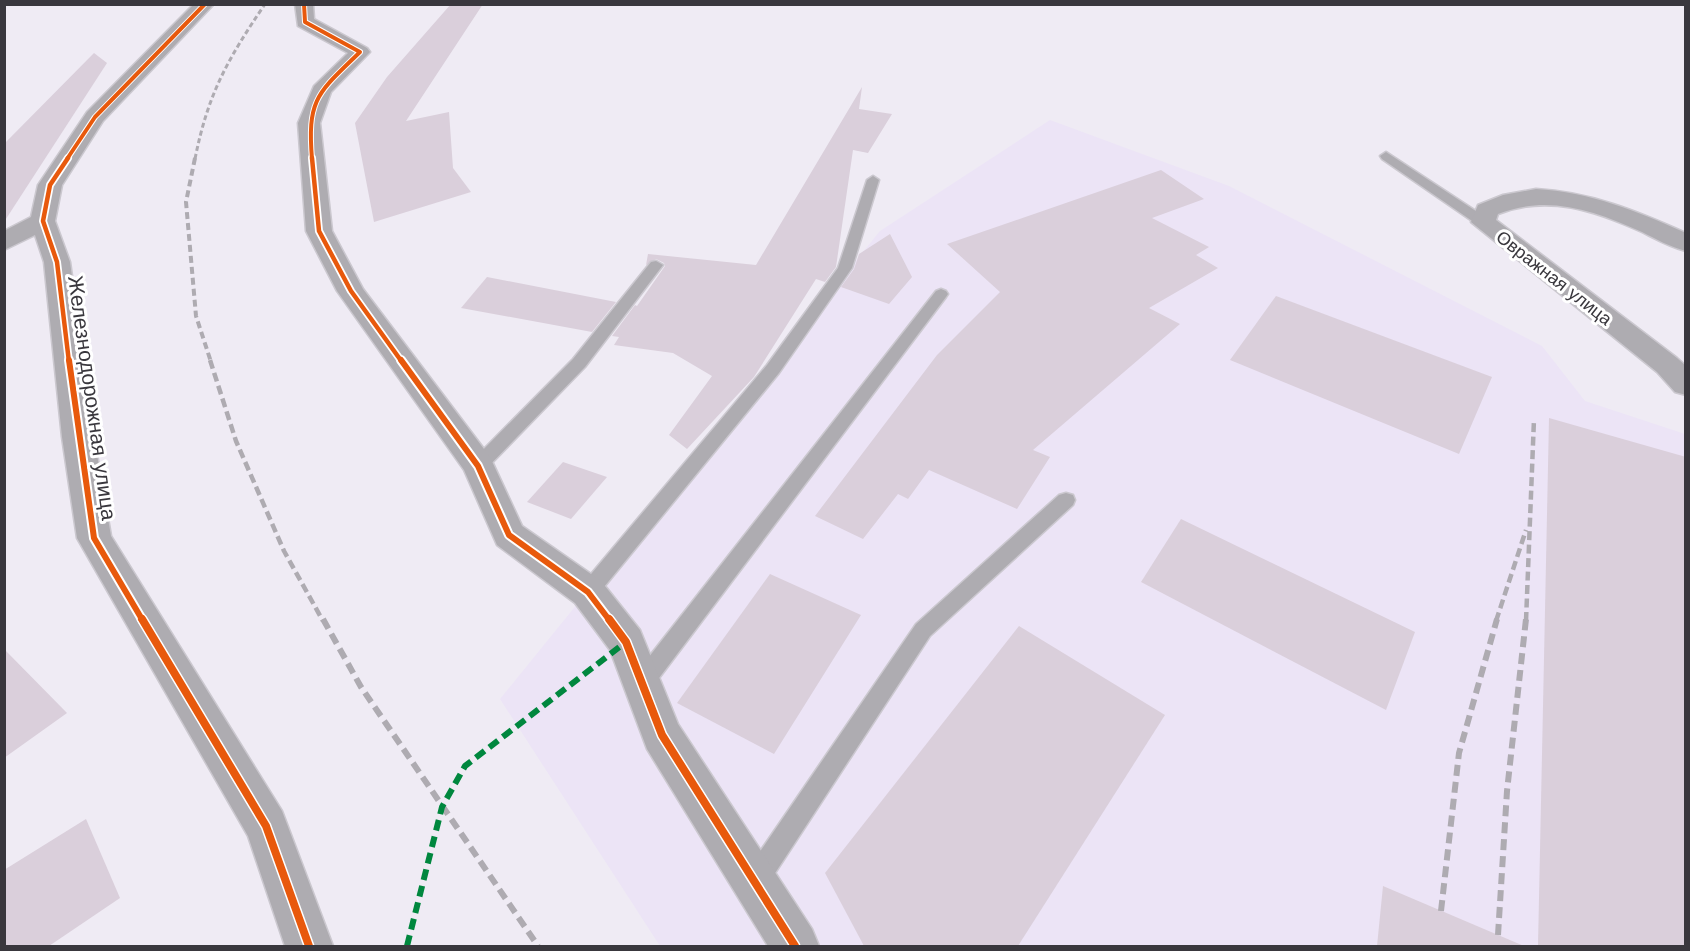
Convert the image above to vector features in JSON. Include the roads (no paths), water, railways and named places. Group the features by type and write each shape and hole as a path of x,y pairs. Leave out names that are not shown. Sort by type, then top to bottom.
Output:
{"street":[{"name":"Железнодорожная улица","path":"205,4 95,117 50,185 43,221 57,262 78,437 94,538 266,826 309,946"},
{"path":"304,4 305,22 360,52 321,90 309,123 319,231 351,291 478,466 508,535 588,592 626,642 662,735 795,946"},
{"name":"Овражная улица","path":"1686,243 1608,207 1553,198 1505,200 1487,210 1483,222 1667,365 1686,385"},
{"path":"4,242 43,221"}],"lane":[{"path":"1386,156 1483,222"},
{"path":"588,592 773,369 845,268 873,180"},
{"path":"478,466 579,363 656,265"},
{"path":"642,683 941,294"},
{"path":"754,881 923,630 1066,500"}],"railway":[{"path":"195,159 206,115 221,77 265,4"},
{"path":"195,158 186,202 196,316 211,362"},
{"path":"210,360 236,441 284,551 323,621"},
{"path":"1526,621 1534,419"},
{"path":"1496,621 1526,530"},
{"path":"323,619 361,687 538,946"},
{"path":"1441,911 1459,753 1497,619"},
{"path":"1498,935 1507,791 1526,619"}]}
